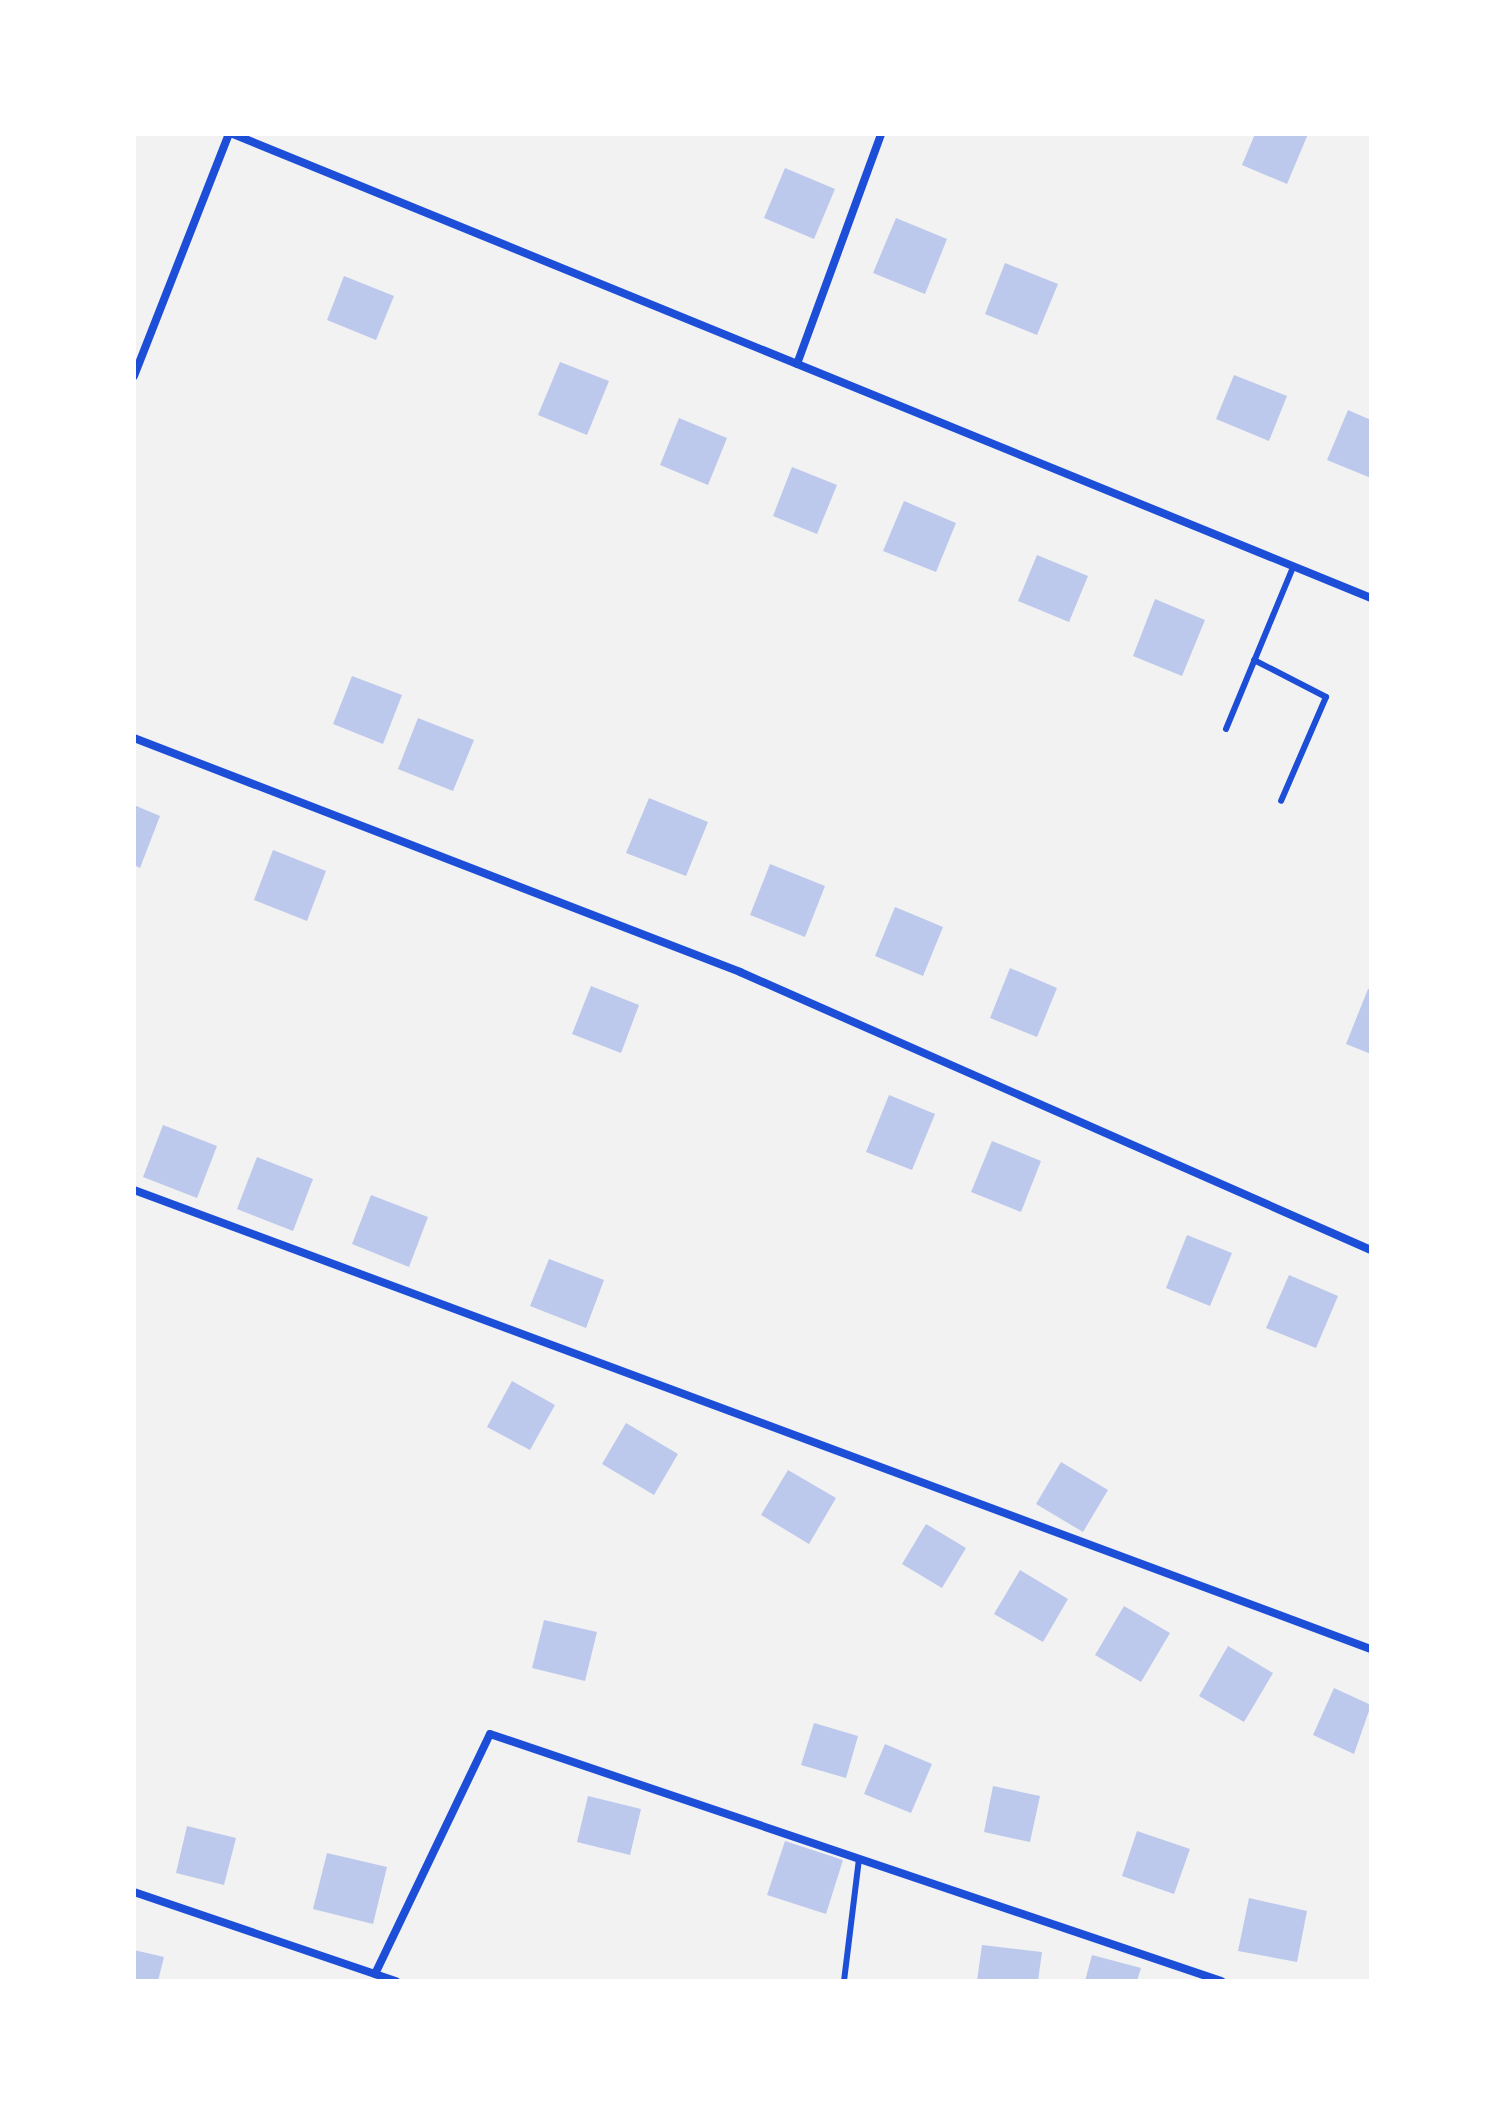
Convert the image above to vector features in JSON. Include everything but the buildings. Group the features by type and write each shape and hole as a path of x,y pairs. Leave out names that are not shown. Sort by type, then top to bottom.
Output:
{"street":[{"path":"134,376 231,134 1371,598"},
{"path":"797,364 881,134"},
{"path":"134,738 740,972 1371,1250"},
{"path":"134,1190 1371,1649"},
{"path":"375,1974 490,1734 1221,1981"},
{"path":"134,1892 396,1981"}],"lane":[{"path":"1226,729 1293,567"},
{"path":"1254,660 1326,697 1281,801"},
{"path":"844,1981 859,1859"}]}
